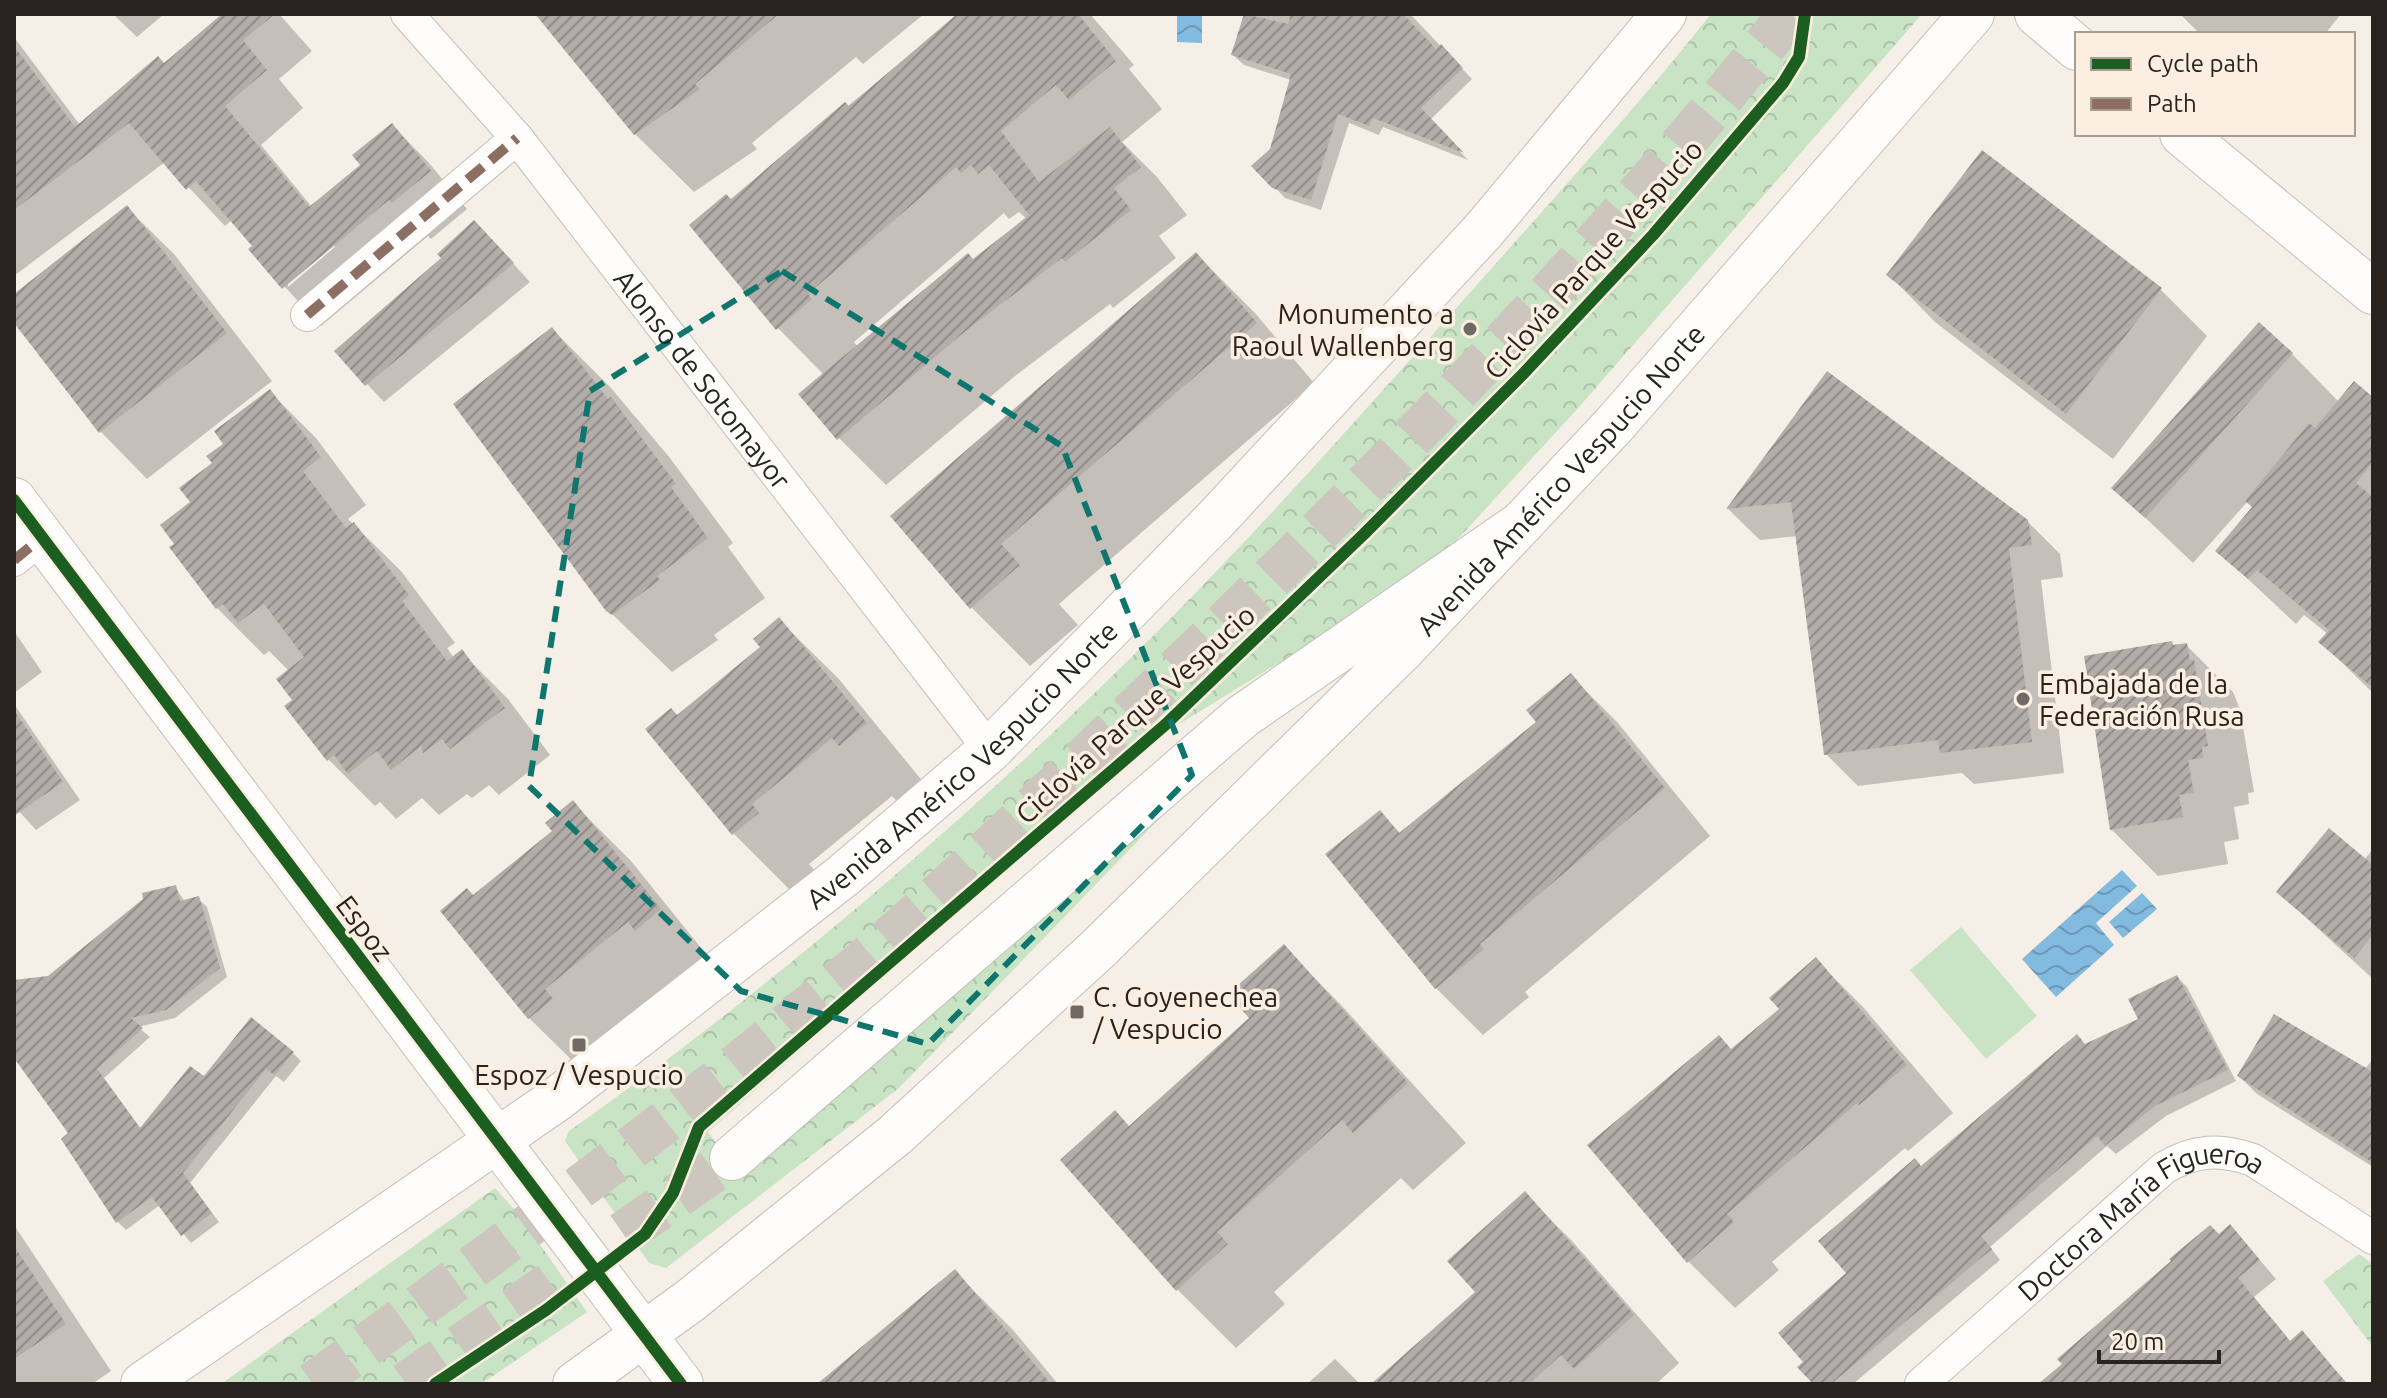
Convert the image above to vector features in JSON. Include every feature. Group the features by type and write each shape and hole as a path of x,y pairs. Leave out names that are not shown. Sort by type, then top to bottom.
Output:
{"main road":[{"name":"Avenida Américo Vespucio Norte","path":"143,1384 557,1099 844,875 990,750 1217,518 1484,230 1664,14"},
{"name":"Avenida Américo Vespucio Norte","path":"575,1384 794,1218 970,1069 1098,949 1405,647 1624,414 1972,14"},
{"path":"2037,14 2075,46"},
{"path":"2184,136 2373,292"},
{"name":"Espoz","path":"14,500 27,549 495,1142 681,1384"},
{"path":"732,1158 1243,716 1522,523"}],"street":[{"name":"Alonso de Sotomayor","path":"407,14 517,138 990,750"},
{"path":"307,315 517,138"},
{"name":"Doctora María Figueroa","path":"1921,1384 2164,1168 2197,1153 2216,1151 2253,1160 2373,1238"}],"highlighted area":[{"path":"782,271 1062,446 1192,775 928,1044 741,991 529,786 590,391"}],"green space":[{"path":"1711,14 1922,14 1579,407 1456,541 1329,632 1163,734 708,1132 734,1168 1191,786 899,1088 666,1268 649,1263 565,1141 569,1131 804,952 954,823 1099,689 1204,584 1341,437 1613,132"},
{"path":"1961,927 2037,1016 1986,1059 1910,970"},
{"path":"495,1188 521,1217 587,1312 481,1384 221,1384"},
{"path":"2359,1254 2373,1264 2373,1347 2323,1281"}],"water":[{"path":"1177,14 1202,14 1202,43 1177,42"},
{"path":"2122,870 2137,886 2096,923 2114,945 2056,997 2022,959"},
{"path":"2142,893 2157,909 2123,938 2109,922"}],"building":[{"path":"222,14 275,14 243,40 267,70 225,106 309,207 360,165 352,155 392,123 431,171 392,203 389,200 282,289 248,249 252,246 196,181 186,190 129,123 14,210 14,46 75,127 158,56 164,63"},
{"path":"535,14 779,14 695,84 700,89 634,135"},
{"path":"957,14 1078,14 1116,61 1069,100 1056,85 1001,131 1039,182 1110,127 1141,167 1114,188 1131,210 1065,262 1062,258 968,329 837,440 798,394 968,253 973,259 1029,215 989,165 978,174 971,165 961,173 956,167 808,294 812,299 776,330 689,225 726,194 731,199 845,102 849,106"},
{"path":"1244,14 1288,24 1291,14 1403,14 1436,49 1441,44 1463,68 1421,108 1464,153 1373,118 1369,126 1338,114 1311,200 1272,188 1251,166 1270,149 1291,74 1231,55"},
{"path":"1982,150 2162,288 2066,414 1886,275"},
{"path":"127,205 227,333 99,433 14,323 14,294"},
{"path":"474,220 514,263 365,386 334,351 441,258 437,254"},
{"path":"1196,252 1257,323 1001,544 1020,565 970,609 890,516"},
{"path":"2259,322 2293,353 2145,518 2111,488"},
{"path":"552,327 608,399 611,397 676,484 671,487 708,538 657,576 660,580 612,615 453,404"},
{"path":"1827,371 2028,520 2032,545 2009,548 2032,742 1940,753 1938,740 1824,755 1791,502 1726,509"},
{"path":"2354,381 2373,397 2373,462 2356,483 2373,497 2373,688 2318,642 2329,630 2257,570 2248,579 2215,551 2252,507 2245,501 2309,423 2315,428"},
{"path":"270,389 321,457 303,471 346,528 354,522 409,595 402,601 447,661 462,649 505,708 450,749 442,739 423,753 421,746 391,770 377,751 348,774 334,755 327,761 284,706 292,700 276,679 304,657 264,604 238,623 223,604 216,609 169,547 174,544 160,525 190,502 179,488 212,463 206,456 223,444 214,431"},
{"path":"779,617 867,723 839,746 832,738 752,804 759,813 732,835 645,729 671,708 677,715 760,647 753,639"},
{"path":"2172,641 2173,645 2187,643 2190,660 2194,660 2208,746 2202,747 2203,758 2188,760 2194,793 2179,795 2183,817 2110,830 2084,656"},
{"path":"1571,673 1665,788 1480,944 1484,949 1435,989 1325,854 1380,810 1399,833 1536,722 1526,710"},
{"path":"14,710 63,782 14,816"},
{"path":"573,800 661,909 635,931 628,922 545,989 553,999 528,1019 440,911 467,888 473,895 552,831 545,823"},
{"path":"2329,828 2373,865 2373,935 2354,958 2276,892"},
{"path":"176,885 180,901 199,896 220,968 166,1010 131,1018 143,1028 97,1069 140,1128 190,1066 204,1076 251,1017 294,1052 275,1075 266,1069 183,1173 212,1213 181,1236 152,1197 116,1223 61,1139 68,1133 14,1058 14,980 48,976 143,899 142,893"},
{"path":"1284,944 1408,1083 1353,1133 1342,1120 1217,1232 1228,1244 1176,1291 1060,1160 1115,1110 1129,1126 1249,1018 1228,994"},
{"path":"1816,957 1907,1065 1859,1105 1857,1103 1727,1214 1734,1222 1687,1263 1587,1145 1719,1035 1731,1049 1779,1009 1769,998"},
{"path":"2177,975 2228,1070 2155,1106 2105,1146 2097,1136 1981,1236 1992,1249 1831,1384 1813,1384 1797,1367 1803,1362 1778,1333 1846,1273 1818,1241 1915,1158 1921,1166 2077,1034 2085,1044 2138,1019 2128,999"},
{"path":"2274,1014 2373,1072 2373,1163 2237,1076"},
{"path":"1525,1191 1634,1315 1574,1369 1561,1355 1529,1384 1371,1384 1475,1292 1447,1261"},
{"path":"2230,1224 2260,1260 2238,1278 2290,1341 2302,1330 2347,1384 2038,1384 2062,1364 2057,1359 2171,1261 2169,1259 2210,1225 2219,1234"},
{"path":"14,1246 66,1324 14,1359"},
{"path":"955,1269 1051,1384 817,1384"}],"tunnel":[{"path":"313,1384 634,1146 760,1047 965,871 1274,576 1428,421 1650,182 1790,14"},
{"path":"406,1384 732,1158"}],"marked path":[{"path":"307,315 517,138"},
{"path":"14,560 41,538"}],"cycle path":[{"name":"Ciclovía Parque Vespucio","path":"435,1384 546,1310 645,1234 673,1193 699,1127 1165,725 1364,534 1524,373 1653,235 1783,83 1799,57 1805,14"},
{"path":"14,500 681,1384"}],"place":[{"name":"Monumento a Raoul Wallenberg","path":"1470,329"},
{"name":"Embajada de la Federación Rusa","path":"2023,699"},
{"name":"C. Goyenechea / Vespucio","path":"1077,1012"},
{"name":"Espoz / Vespucio","path":"579,1045"}]}
